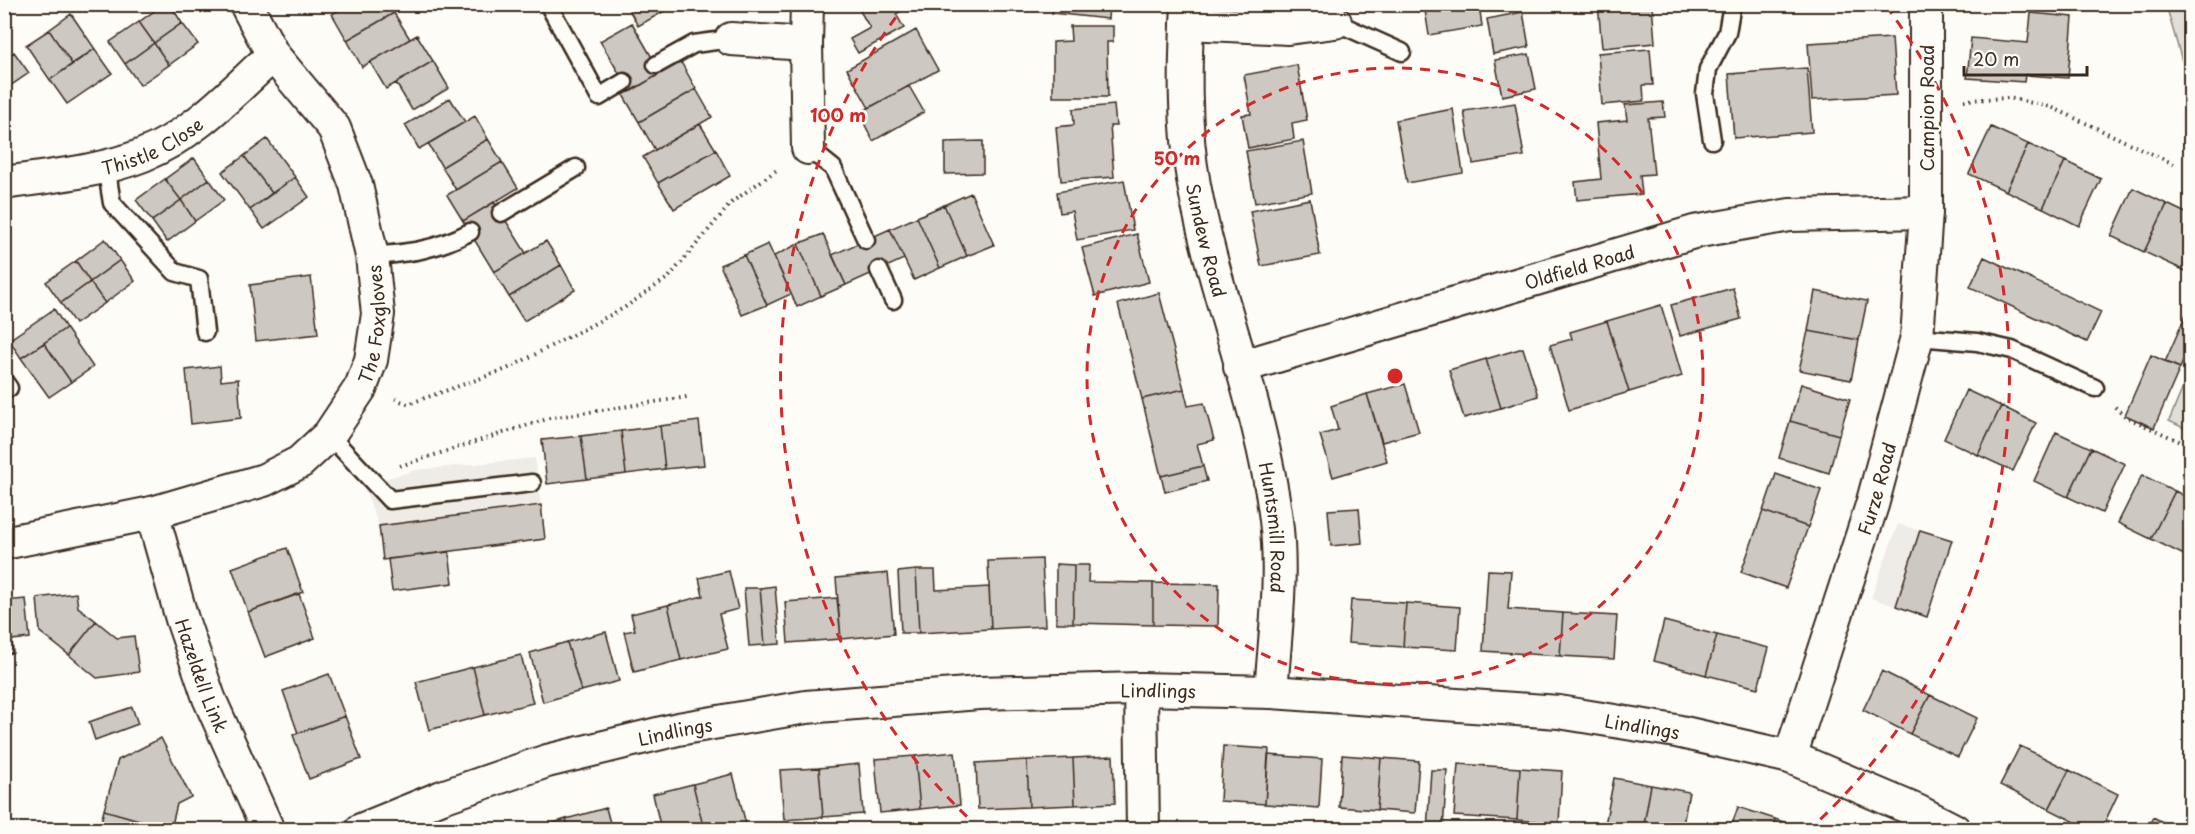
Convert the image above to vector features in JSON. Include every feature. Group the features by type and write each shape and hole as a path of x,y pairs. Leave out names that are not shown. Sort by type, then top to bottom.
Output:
{"street":[{"name":"The Foxgloves","path":"4,543 152,513 264,480 300,462 329,435 361,387 370,360 378,314 372,256 356,185 334,128 273,55 246,4"},
{"path":"807,4 808,148"},
{"name":"Campion Road","path":"1926,4 1926,212"},
{"path":"1188,14 1288,28 1335,22"},
{"name":"Sundew Road","path":"1188,14 1186,110 1194,184 1215,275 1240,367"},
{"path":"731,39 806,44"},
{"name":"Thistle Close","path":"4,183 106,166 144,155 174,139 205,116 273,55"},
{"name":"Oldfield Road","path":"1240,367 1694,232 1790,215 1926,212"},
{"name":"Furze Road","path":"1790,757 1872,505 1917,337 1926,212"},
{"name":"Huntsmill Road","path":"1240,367 1261,444 1276,520 1279,577 1271,692"},
{"name":"Hazeldell Link","path":"152,513 182,619 209,698 268,830"},
{"path":"1141,689 1143,830"},
{"name":"Lindlings","path":"361,830 442,797 547,761 678,729 806,707 980,693 1141,689 1271,692 1559,712 1676,731 1790,757 1917,811 1954,830"}],"lane":[{"path":"548,4 599,97 624,82"},
{"path":"1712,140 1705,94 1708,69 1727,33 1732,4"},
{"path":"1335,22 1402,52"},
{"path":"656,65 694,44 731,39"},
{"path":"808,148 833,168 866,240"},
{"path":"106,166 112,203 175,272 199,279 205,332"},
{"path":"501,213 576,168"},
{"path":"372,256 448,244 470,232"},
{"path":"879,270 893,300"},
{"path":"1917,337 1977,342 2012,350 2095,388"},
{"path":"4,381 9,388 4,391"},
{"path":"329,435 390,500 532,483"}],"path":[{"path":"1927,102 2008,98 2051,107 2178,166"},
{"path":"361,387 408,404 507,369 624,308 669,277 732,202 808,148"},
{"path":"2095,388 2126,417 2190,446"},
{"path":"369,477 550,418 687,397"}],"shaded area":[{"path":"2166,5 2190,5 2190,89"},
{"path":"2190,371 2190,431 2169,421"},
{"path":"535,458 545,539 383,560 379,526 363,485 416,470"},
{"path":"1898,524 1952,540 1927,617 1871,598"}],"building":[{"path":"164,4 170,4 182,23 154,43 139,22"},
{"path":"349,4 390,4 394,13 347,40 332,14"},
{"path":"626,4 677,4 638,26"},
{"path":"856,4 913,4 896,14 904,28 858,53 850,39 870,28"},
{"path":"1053,4 1109,4 1108,19 1052,13"},
{"path":"1424,4 1479,4 1482,26 1429,35"},
{"path":"1598,4 1652,4 1655,43 1602,48"},
{"path":"1523,12 1529,47 1493,54 1487,19"},
{"path":"394,13 410,39 362,67 347,40"},
{"path":"2031,13 2073,17 2068,78 2025,75 2024,82 1967,78 1971,38 2028,43"},
{"path":"71,14 95,49 72,64 49,30"},
{"path":"139,22 154,43 125,64 110,42"},
{"path":"182,23 198,44 169,65 154,43"},
{"path":"632,23 661,73 630,92 600,41"},
{"path":"1070,26 1113,26 1113,42 1107,42 1108,97 1053,97 1053,42 1071,41"},
{"path":"49,30 72,64 50,80 26,45"},
{"path":"916,30 938,70 869,108 847,69"},
{"path":"417,35 433,61 386,89 370,62"},
{"path":"1892,38 1896,95 1812,100 1808,43"},
{"path":"154,43 169,65 140,85 125,64"},
{"path":"95,49 112,73 67,104 50,80"},
{"path":"1650,49 1653,85 1643,85 1644,101 1602,105 1598,53"},
{"path":"14,52 29,73 4,90 4,58"},
{"path":"1529,54 1536,89 1502,96 1495,60"},
{"path":"433,61 449,88 412,110 396,83"},
{"path":"681,62 696,89 639,122 623,95"},
{"path":"1297,65 1307,120 1292,123 1294,139 1248,148 1242,115 1251,114 1244,75"},
{"path":"1807,68 1812,132 1734,138 1729,74"},
{"path":"909,86 924,112 873,141 859,113"},
{"path":"696,89 712,117 655,150 639,122"},
{"path":"450,98 465,122 419,149 405,125"},
{"path":"1663,102 1665,117 1648,118 1654,174 1640,175 1642,194 1577,200 1575,182 1601,179 1596,123 1627,120 1625,105"},
{"path":"1515,103 1524,156 1473,164 1464,111"},
{"path":"1114,105 1116,126 1110,126 1114,177 1061,181 1056,127 1074,125 1073,109"},
{"path":"1453,109 1463,173 1407,183 1396,120"},
{"path":"475,116 488,139 442,167 428,144"},
{"path":"700,124 716,150 658,183 643,157"},
{"path":"1991,127 2028,144 2006,191 1969,174"},
{"path":"267,139 295,177 272,193 244,156"},
{"path":"488,139 502,162 456,190 442,167"},
{"path":"983,141 983,173 945,174 945,142"},
{"path":"1303,141 1312,193 1255,203 1246,151"},
{"path":"2028,144 2065,161 2043,208 2006,191"},
{"path":"716,150 730,176 674,209 658,183"},
{"path":"244,156 272,193 250,210 222,172"},
{"path":"194,158 209,179 181,200 165,179"},
{"path":"2065,161 2101,179 2079,226 2043,208"},
{"path":"502,162 518,188 463,221 447,195"},
{"path":"295,177 309,197 264,229 250,210"},
{"path":"165,179 181,200 152,221 136,200"},
{"path":"209,179 224,200 195,221 181,200"},
{"path":"1124,180 1133,230 1077,240 1072,211 1060,213 1057,192"},
{"path":"2133,188 2167,204 2144,252 2111,236"},
{"path":"971,193 994,245 967,256 944,205"},
{"path":"1310,199 1320,255 1261,266 1250,211"},
{"path":"181,200 195,221 167,242 152,221"},
{"path":"494,202 526,253 494,272 463,221"},
{"path":"2167,204 2190,215 2190,273 2144,252"},
{"path":"944,205 967,256 940,268 917,217"},
{"path":"917,217 940,268 914,280 890,229"},
{"path":"890,229 904,259 846,285 832,255"},
{"path":"823,234 846,285 821,296 798,244"},
{"path":"1137,234 1149,282 1095,296 1082,248"},
{"path":"105,239 120,260 90,282 76,261"},
{"path":"546,241 561,265 509,297 494,272"},
{"path":"768,244 791,294 767,305 744,255"},
{"path":"798,244 821,296 797,307 774,256"},
{"path":"744,255 767,305 742,315 720,265"},
{"path":"1984,257 2101,312 2087,342 1970,287"},
{"path":"120,260 135,281 105,303 90,282"},
{"path":"76,261 90,282 61,303 46,282"},
{"path":"561,265 575,290 524,321 509,297"},
{"path":"311,277 318,334 256,341 250,285"},
{"path":"90,282 105,303 75,324 61,303"},
{"path":"1733,288 1741,319 1680,336 1671,305"},
{"path":"1815,291 1867,301 1859,340 1808,331"},
{"path":"1159,293 1184,389 1142,399 1118,304"},
{"path":"1661,305 1682,376 1629,392 1607,321"},
{"path":"2190,305 2190,346 2180,368 2165,362"},
{"path":"54,309 66,328 21,358 9,340"},
{"path":"1607,321 1629,392 1569,410 1550,345 1572,339 1570,332"},
{"path":"66,328 93,367 71,382 44,343"},
{"path":"1808,331 1859,340 1851,380 1799,370"},
{"path":"44,343 71,382 49,397 21,358"},
{"path":"1523,348 1538,396 1501,408 1486,359"},
{"path":"2151,355 2180,368 2154,428 2125,415"},
{"path":"1486,359 1501,408 1464,418 1449,370"},
{"path":"220,366 221,381 238,379 241,418 191,424 186,370"},
{"path":"1405,384 1419,432 1382,442 1367,394"},
{"path":"1801,384 1850,399 1839,435 1790,421"},
{"path":"1184,389 1188,406 1204,403 1214,440 1197,444 1203,466 1161,476 1142,399"},
{"path":"1966,390 2001,406 1978,455 1944,439"},
{"path":"1367,394 1387,461 1333,477 1320,435 1338,430 1331,406"},
{"path":"2001,406 2036,423 2013,471 1978,455"},
{"path":"699,421 704,465 665,469 660,426"},
{"path":"1790,421 1839,435 1829,473 1779,458"},
{"path":"660,426 665,469 626,474 621,431"},
{"path":"621,431 626,474 587,479 581,436"},
{"path":"2056,432 2091,448 2068,497 2034,481"},
{"path":"581,436 587,479 547,484 542,440"},
{"path":"2091,448 2125,464 2102,513 2068,497"},
{"path":"1203,466 1207,481 1165,492 1161,476"},
{"path":"1776,474 1821,490 1808,527 1763,511"},
{"path":"2142,475 2175,491 2151,539 2118,523"},
{"path":"2175,491 2190,499 2190,543 2184,555 2151,539"},
{"path":"541,505 545,539 383,560 379,526"},
{"path":"1359,508 1362,543 1331,546 1328,510"},
{"path":"1763,511 1808,527 1786,588 1741,572"},
{"path":"1920,530 1952,540 1927,617 1896,606"},
{"path":"287,548 303,592 248,612 232,568"},
{"path":"449,552 453,583 392,591 388,559"},
{"path":"1042,559 1045,626 991,629 988,561"},
{"path":"1056,564 1074,565 1073,623 1056,623"},
{"path":"1074,565 1089,565 1088,582 1153,583 1153,625 1073,623"},
{"path":"916,570 935,570 936,590 989,587 991,629 919,633"},
{"path":"916,570 919,633 901,633 898,572"},
{"path":"1488,570 1511,571 1508,609 1563,613 1560,656 1483,651"},
{"path":"729,571 738,609 719,614 728,649 681,660 668,605 703,596 699,578"},
{"path":"888,573 894,634 841,639 836,578"},
{"path":"1153,583 1219,584 1218,626 1153,625"},
{"path":"775,586 780,644 765,645 760,588"},
{"path":"744,588 760,588 765,645 749,646"},
{"path":"76,593 78,607 96,621 69,655 40,632 37,598"},
{"path":"299,594 315,638 265,657 248,612"},
{"path":"837,598 841,639 788,643 785,602"},
{"path":"26,599 30,638 12,640 13,653 4,654 4,601"},
{"path":"1351,600 1406,603 1403,647 1348,643"},
{"path":"1406,603 1460,607 1457,650 1403,647"},
{"path":"668,605 681,660 634,672 624,632 635,630 631,614"},
{"path":"1563,613 1617,616 1614,659 1560,656"},
{"path":"96,621 117,638 134,636 139,672 97,678 69,655"},
{"path":"1664,621 1717,635 1706,675 1654,661"},
{"path":"606,632 619,681 581,691 567,642"},
{"path":"1717,635 1769,648 1758,688 1706,675"},
{"path":"567,642 581,691 543,702 530,653"},
{"path":"521,655 533,703 485,715 473,667"},
{"path":"473,667 485,715 429,730 416,682"},
{"path":"1882,671 1930,695 1910,734 1863,710"},
{"path":"329,674 345,716 298,733 283,691"},
{"path":"1930,695 1977,718 1958,757 1910,734"},
{"path":"132,707 138,724 95,740 89,722"},
{"path":"345,716 361,759 309,779 293,735"},
{"path":"161,738 191,797 177,804 171,829 104,810 118,760"},
{"path":"1223,746 1269,749 1265,804 1220,801"},
{"path":"2020,746 2069,770 2049,809 2000,785"},
{"path":"955,752 960,805 920,809 915,756"},
{"path":"1268,755 1322,759 1319,808 1265,804"},
{"path":"1342,755 1381,758 1377,810 1339,807"},
{"path":"915,756 920,809 880,813 875,759"},
{"path":"1113,756 1115,803 1075,805 1073,758"},
{"path":"1073,758 1075,805 1029,807 1027,760"},
{"path":"1381,758 1419,761 1415,813 1377,810"},
{"path":"1027,760 1029,807 978,809 976,763"},
{"path":"859,764 863,814 823,817 819,768"},
{"path":"1458,764 1520,768 1517,820 1454,816"},
{"path":"819,768 823,817 784,820 780,770"},
{"path":"1520,768 1562,771 1559,823 1517,820"},
{"path":"1431,770 1447,770 1443,830 1427,830"},
{"path":"2069,770 2118,794 2101,830 2091,830 2049,809"},
{"path":"733,774 746,824 722,830 704,830 693,784"},
{"path":"1614,778 1651,785 1643,830 1604,830"},
{"path":"693,784 704,830 661,830 653,794"},
{"path":"1651,785 1689,792 1682,830 1643,830"},
{"path":"1738,807 1775,819 1772,830 1730,830"},
{"path":"606,808 612,830 569,830 566,819"},
{"path":"104,810 171,829 99,830"},
{"path":"2153,817 2178,830 2146,830"},
{"path":"566,819 569,830 532,830"},
{"path":"1775,819 1806,830 1772,830"}]}
